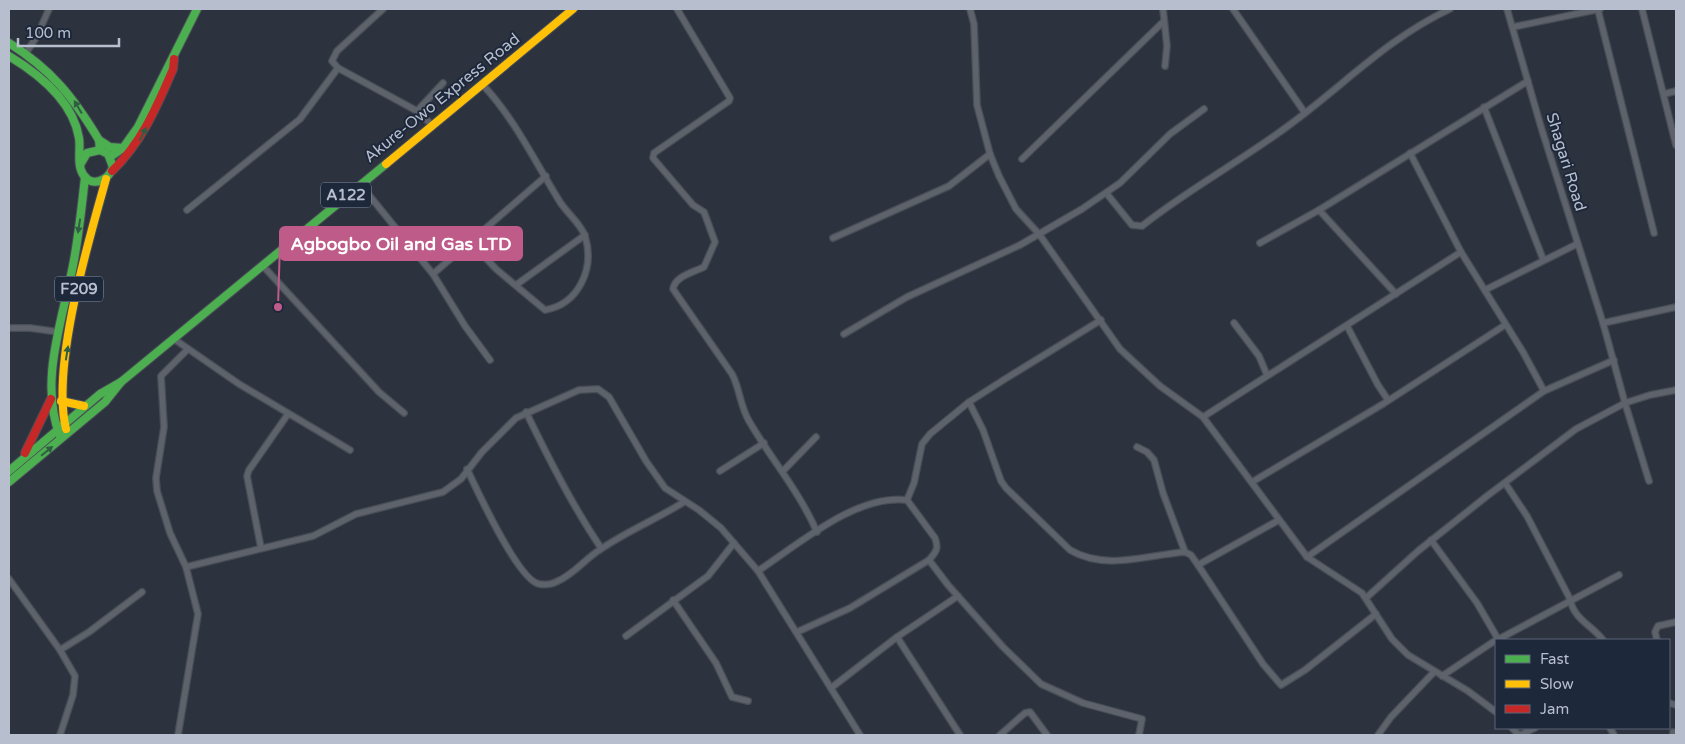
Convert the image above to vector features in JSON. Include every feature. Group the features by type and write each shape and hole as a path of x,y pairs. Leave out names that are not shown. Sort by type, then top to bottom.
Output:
{"main road":[{"path":"110,157 123,148 138,126 167,67 174,59 197,9"},
{"name":"Akure-Owo Express Road","path":"9,471 84,406 108,388 121,382 174,339 572,9"},
{"path":"9,44 26,53 59,80 98,140 100,150 110,157 113,162 112,171"},
{"path":"9,56 39,76 59,97 78,132 80,165 85,177 98,182 106,179 127,158 145,131 173,69 174,59"},
{"path":"98,140 110,147 123,148"},
{"path":"80,165 87,153 100,150"},
{"name":"F209","path":"51,399 59,332 79,228 85,177"},
{"name":"F209","path":"61,401 83,268 92,227 106,179"},
{"name":"Akure-Owo Express Road","path":"9,482 114,393 121,382"},
{"path":"51,399 56,431 65,436"},
{"path":"22,458 51,399"},
{"path":"65,436 61,401 84,406"}],"street":[{"path":"26,53 37,36 49,9"},
{"path":"383,9 333,57 332,61 338,68 417,111 432,125"},
{"path":"677,9 730,98 729,101 654,153 653,158 693,205 704,212 715,242 704,267 680,278 675,282 673,289 732,374 746,417 806,506 817,532"},
{"path":"970,9 974,24 977,105 990,154 1016,209 1039,234 1126,355 1160,386 1204,417 1307,557 1354,586 1366,598 1392,639 1408,654 1434,672 1468,691 1495,711"},
{"path":"1163,9 1167,46 1165,66"},
{"path":"1233,9 1305,113"},
{"path":"1107,194 1132,225 1142,226 1174,202 1269,140 1305,113 1350,74 1402,35 1450,9"},
{"name":"Shagari Road","path":"1507,9 1649,481"},
{"path":"1513,27 1600,9 1654,233"},
{"path":"1642,9 1676,145"},
{"path":"1022,159 1164,21"},
{"path":"187,210 300,119 338,68"},
{"path":"1260,243 1319,210 1528,81"},
{"path":"417,111 443,83"},
{"path":"470,241 496,269 545,310 570,299 584,281 588,257 585,235 561,203 501,104 482,84"},
{"path":"1664,94 1676,90"},
{"path":"1484,107 1543,259"},
{"path":"844,334 914,294 1020,245 1107,194 1170,134 1204,109"},
{"path":"1410,153 1461,252 1523,352 1544,392"},
{"path":"833,238 949,186 990,154"},
{"path":"433,274 546,176"},
{"path":"360,184 433,274 465,326 490,360"},
{"path":"1319,210 1396,294"},
{"path":"516,285 585,235"},
{"path":"1486,290 1543,259 1577,244"},
{"path":"1204,417 1461,252"},
{"path":"263,266 379,392 404,413"},
{"path":"1603,323 1676,307"},
{"path":"907,500 914,483 922,444 940,425 970,402 1102,320"},
{"path":"1234,323 1259,356 1267,375"},
{"path":"1252,482 1388,400 1505,324"},
{"path":"1347,326 1388,400"},
{"path":"9,328 30,328 59,332"},
{"path":"174,339 238,384 350,450"},
{"path":"178,735 198,624 198,614 186,567 170,533 162,510 156,478 164,427 161,376 188,349"},
{"path":"1307,557 1544,392 1614,360"},
{"path":"186,567 314,536 356,514 435,495 453,487 499,433 526,412 579,390 591,388 605,392 660,483 684,502 712,520 758,571 860,735"},
{"path":"1366,598 1431,540 1576,429 1625,403 1650,395 1676,390"},
{"path":"970,402 1001,481 1070,550 1081,557 1124,561 1185,552 1191,555 1263,664 1280,685 1305,670 1376,614"},
{"path":"526,412 559,478 601,548"},
{"path":"261,548 248,470 288,414"},
{"path":"783,471 816,437"},
{"path":"720,471 764,443"},
{"path":"1137,447 1147,452 1154,460 1163,493 1185,552"},
{"path":"467,469 501,538 527,574 538,584 549,584 562,579 601,548 661,517 684,502"},
{"path":"1506,483 1527,516 1570,599 1573,611 1579,620 1602,639"},
{"path":"758,571 817,532 853,511 875,501 894,498 907,500 930,530 938,545 936,552 929,560 850,608 797,632"},
{"path":"1198,565 1279,520"},
{"path":"1431,540 1477,603 1496,639"},
{"path":"626,636 708,576 734,544"},
{"path":"929,560 1003,647 1042,684 1083,703 1142,719 1139,735"},
{"path":"1499,639 1570,599 1619,575"},
{"path":"9,579 60,650 75,676 73,695 60,735"},
{"path":"60,650 89,632 142,592"},
{"path":"831,688 897,636 958,596"},
{"path":"673,600 716,663 732,697 748,701"},
{"path":"1657,639 1655,632 1658,626 1676,622"},
{"path":"897,636 960,735"},
{"path":"1442,676 1495,641"},
{"path":"1378,735 1391,717 1434,672"},
{"path":"1000,735 1025,713 1030,712 1047,735"},
{"path":"1519,735 1533,729"}],"traffic: fast":[{"path":"110,157 123,148 138,127 197,9"},
{"path":"9,43 50,74 80,110 99,140 100,150"},
{"path":"9,56 43,80 70,112 79,138 79,162 80,167 84,176 88,180 97,182 105,178 113,167 108,154 100,150 87,153 80,165"},
{"path":"99,140 110,147 123,148"},
{"path":"9,471 100,394 121,382 386,164"},
{"path":"60,436 54,415 52,371 59,326 76,250 85,177"},
{"path":"9,482 105,402 121,382"}],"traffic: slow":[{"path":"386,164 573,9"},
{"path":"66,429 63,403 63,372 67,339 81,270 106,179"},
{"path":"61,401 84,406"}],"traffic: jam":[{"path":"112,171 123,160 148,123 173,69 174,59"},
{"path":"25,453 51,399"}],"place":[{"name":"Agbogbo Oil and Gas LTD","path":"278,307"}]}
